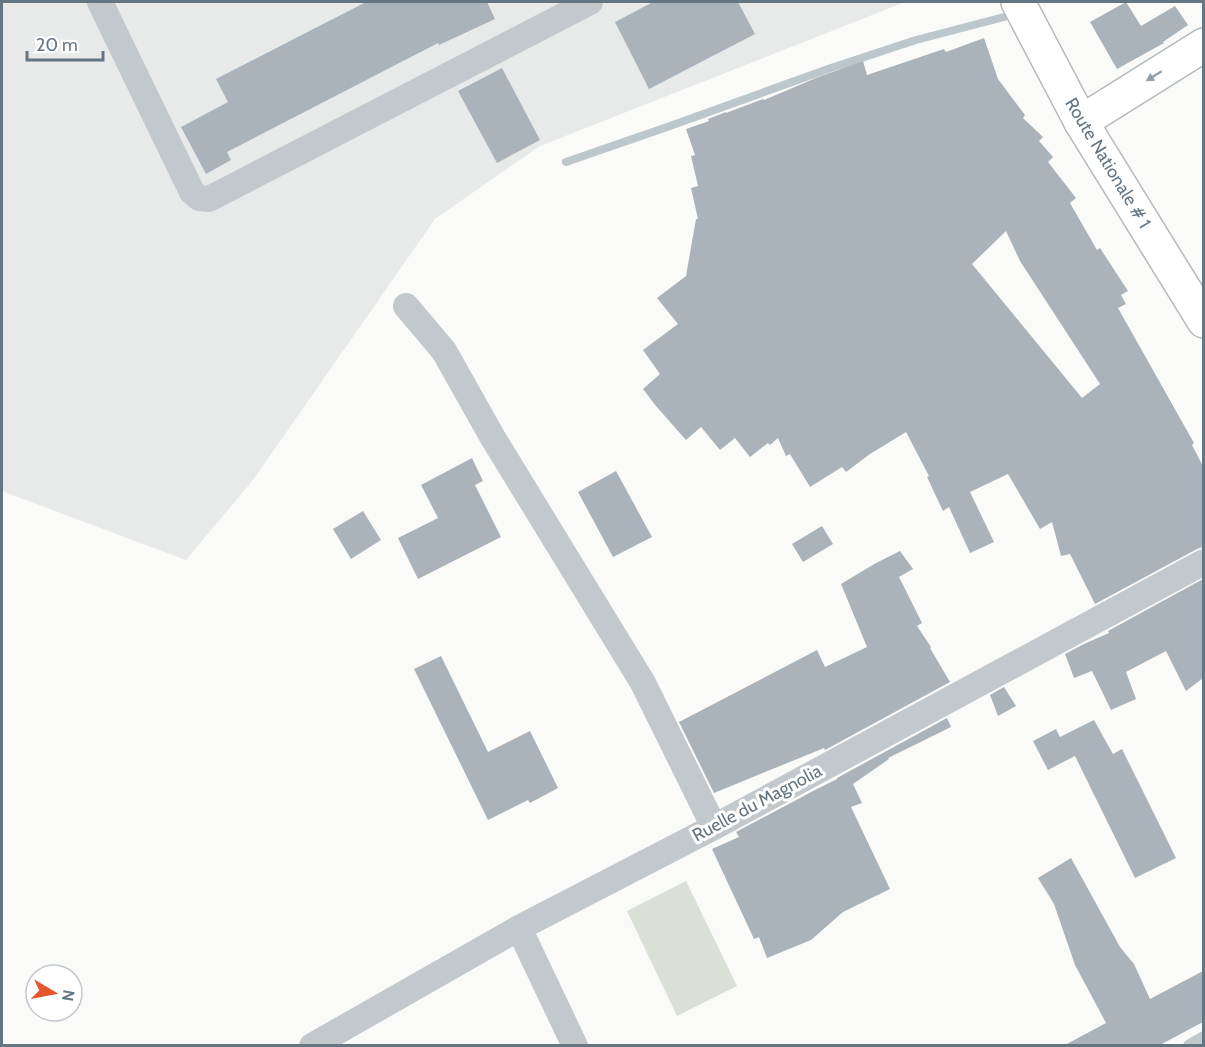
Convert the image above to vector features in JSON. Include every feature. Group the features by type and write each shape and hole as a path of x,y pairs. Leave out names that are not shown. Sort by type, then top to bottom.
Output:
{"main road":[{"name":"Route Nationale # 1","path":"1018,2 1081,122 1203,321"},
{"path":"1081,122 1203,45"}],"street":[{"path":"100,2 192,192 200,198 209,199 590,2"},
{"path":"406,306 444,351 493,438 643,683 714,827"},
{"name":"Ruelle du Magnolia","path":"312,1046 519,928 714,827 1203,562"},
{"path":"519,928 575,1046"}],"lane":[{"path":"1190,1046 1203,1038"}],"shaded area":[{"path":"2,2 905,2 540,146 435,219 253,480 186,560 2,491"},
{"path":"686,881 737,986 677,1016 627,911"}],"building":[{"path":"366,2 487,2 495,19 439,45 438,43 227,152 231,160 206,174 181,127 228,102 216,79"},
{"path":"653,2 738,2 755,34 649,89 615,22"},
{"path":"1126,2 1141,26 1175,6 1188,25 1164,43 1117,69 1090,22"},
{"path":"984,38 998,79 1025,115 1023,118 1043,137 1039,141 1053,157 1048,162 1076,198 1070,203 1097,250 1100,248 1128,291 1121,295 1126,304 1118,308 1194,443 1192,445 1203,466 1203,547 1095,604 1070,554 1061,556 1052,522 1040,529 1008,474 970,492 994,542 970,553 949,507 943,511 927,477 929,476 906,432 846,472 842,467 810,487 790,454 786,456 778,438 750,457 735,438 720,450 701,427 686,440 643,389 660,374 643,350 678,324 657,298 686,276 696,219 698,219 691,188 698,186 691,156 695,155 686,129 863,61 867,75 944,49 946,52","holes":["1006,231 1020,261 1100,384 1082,398 972,264"]},
{"path":"502,68 540,140 497,163 458,91"},
{"path":"472,458 483,481 475,485 501,537 418,579 398,538 438,518 421,485"},
{"path":"616,471 652,537 613,557 578,492"},
{"path":"363,511 381,540 351,559 333,529"},
{"path":"822,526 833,544 803,562 792,544"},
{"path":"900,551 913,569 899,577 922,623 917,626 950,682 825,750 824,748 714,793 679,722 817,650 825,667 867,647 841,584"},
{"path":"1203,579 1203,678 1186,691 1166,651 1126,672 1136,699 1111,710 1092,671 1074,678 1065,654 1109,633 1108,631"},
{"path":"441,656 488,752 530,731 558,788 530,803 528,800 488,820 414,669"},
{"path":"1004,687 1016,706 998,716 990,695"},
{"path":"947,718 951,727 888,758 853,784 862,803 851,807 890,889 843,912 811,940 767,958 759,937 754,939 712,849 739,837 736,832"},
{"path":"1094,720 1113,754 1122,749 1176,858 1135,878 1075,756 1048,770 1033,741 1056,729 1060,737"},
{"path":"1071,858 1120,947 1134,964 1150,999 1203,971 1203,1022 1158,1046 1063,1046 1106,1023 1075,965 1054,904 1038,878"}],"waterway":[{"path":"566,162 831,68 916,40 1004,17"}]}
